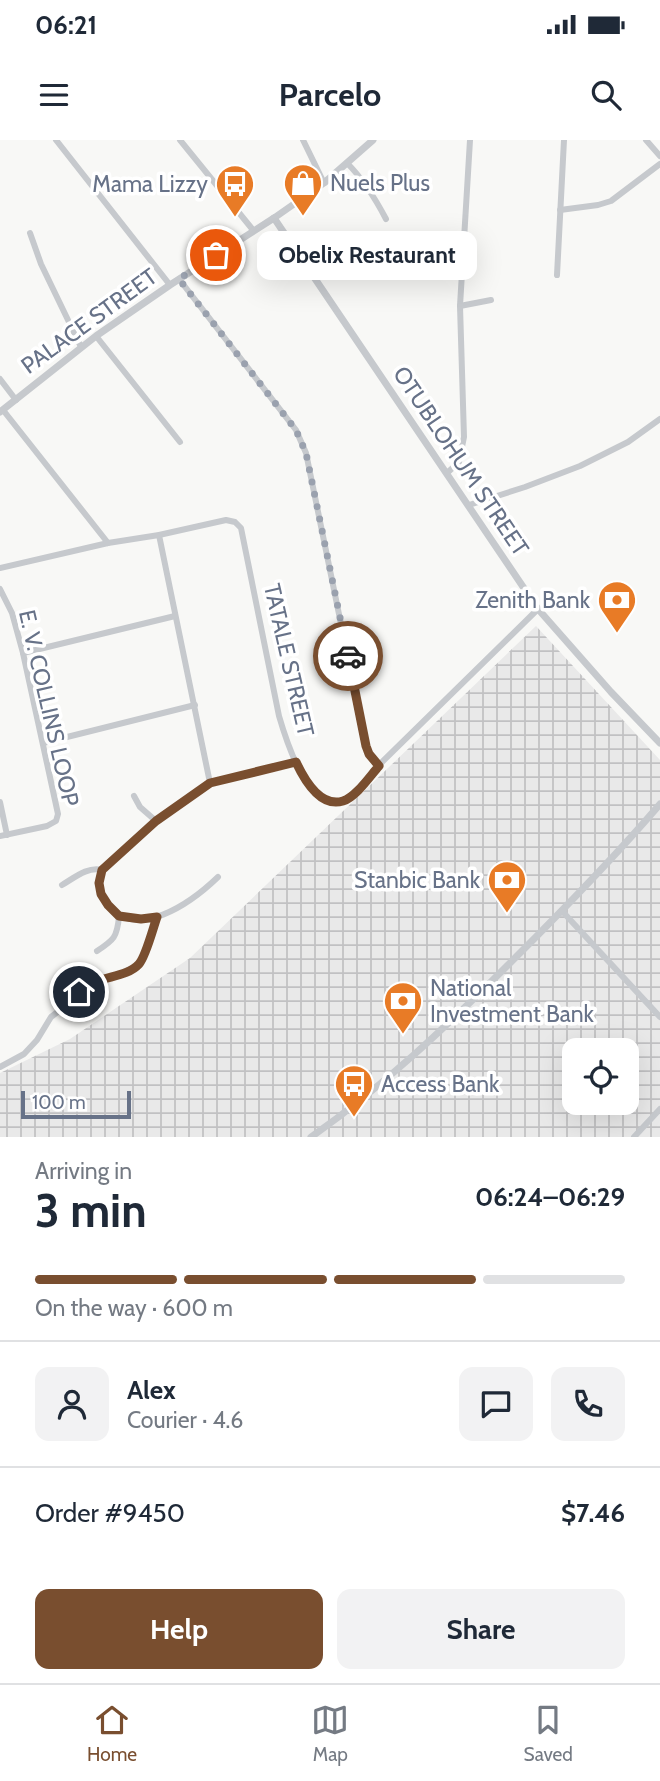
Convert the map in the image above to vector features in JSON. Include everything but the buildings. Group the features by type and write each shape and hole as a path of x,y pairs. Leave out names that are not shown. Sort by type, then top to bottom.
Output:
{"street":[{"path":"56,140 170,285"},
{"path":"180,140 253,230"},
{"path":"303,140 324,183"},
{"name":"PALACE STREET","path":"1,411 96,336 324,183 373,140"},
{"path":"447,473 459,462 464,437 460,306 470,140"},
{"path":"557,275 564,140"},
{"path":"646,140 660,156"},
{"path":"347,163 360,176 386,219"},
{"path":"560,210 611,201 660,164"},
{"name":"OTUBLOHUM STREET","path":"274,218 538,609 660,743"},
{"path":"30,233 41,264 81,347"},
{"path":"179,279 302,441 366,746 379,766"},
{"path":"460,306 491,299"},
{"path":"96,336 180,442"},
{"path":"0,379 16,400"},
{"path":"1,411 108,543"},
{"path":"469,505 580,466 628,442 660,419"},
{"name":"TATALE STREET","path":"159,535 226,520 235,522 241,528 279,716 301,773 319,796 330,801 344,801 359,789 538,609"},
{"path":"0,568 108,543 159,535 210,783"},
{"name":"E. V. COLLINS LOOP","path":"0,589 12,613 23,653 58,814 56,821 47,826 4,836"},
{"path":"23,653 175,616"},
{"path":"43,743 195,705"},
{"path":"218,877 173,911 141,919 119,916 101,894 99,883 102,870 156,821 210,783 296,762"},
{"path":"134,796 140,807 156,821"},
{"path":"0,802 4,836"},
{"path":"311,1137 337,1119 455,1019 562,911 660,804"},
{"path":"62,885 88,870 102,870"},
{"path":"562,911 660,1017"},
{"path":"97,951 116,936 119,916"},
{"path":"0,1067 24,1054 37,1040 51,1017 79,992 96,981 114,977 138,965 157,917"},
{"path":"634,1137 660,1108"}],"shaded area":[{"path":"536,626 660,760 660,1137 0,1137 0,1073 70,1039 190,958"}],"way so far":[{"path":"216,255 179,279 302,441 348,656"}],"place":[{"name":"Nuels Plus","path":"303,217"},
{"name":"Mama Lizzy","path":"235,218"},
{"name":"Obelix Restaurant","path":"216,255"},
{"name":"Zenith Bank","path":"617,634"},
{"name":"Stanbic Bank","path":"507,914"},
{"name":"National Investment Bank","path":"403,1035"},
{"name":"Access Bank","path":"354,1118"}],"route":[{"path":"79,992 96,981 131,969 138,965 144,955 157,917 130,919 119,916 101,894 99,883 102,870 156,821 210,783 296,762 319,796 330,801 344,801 359,789 379,766 366,746 348,656"}]}
